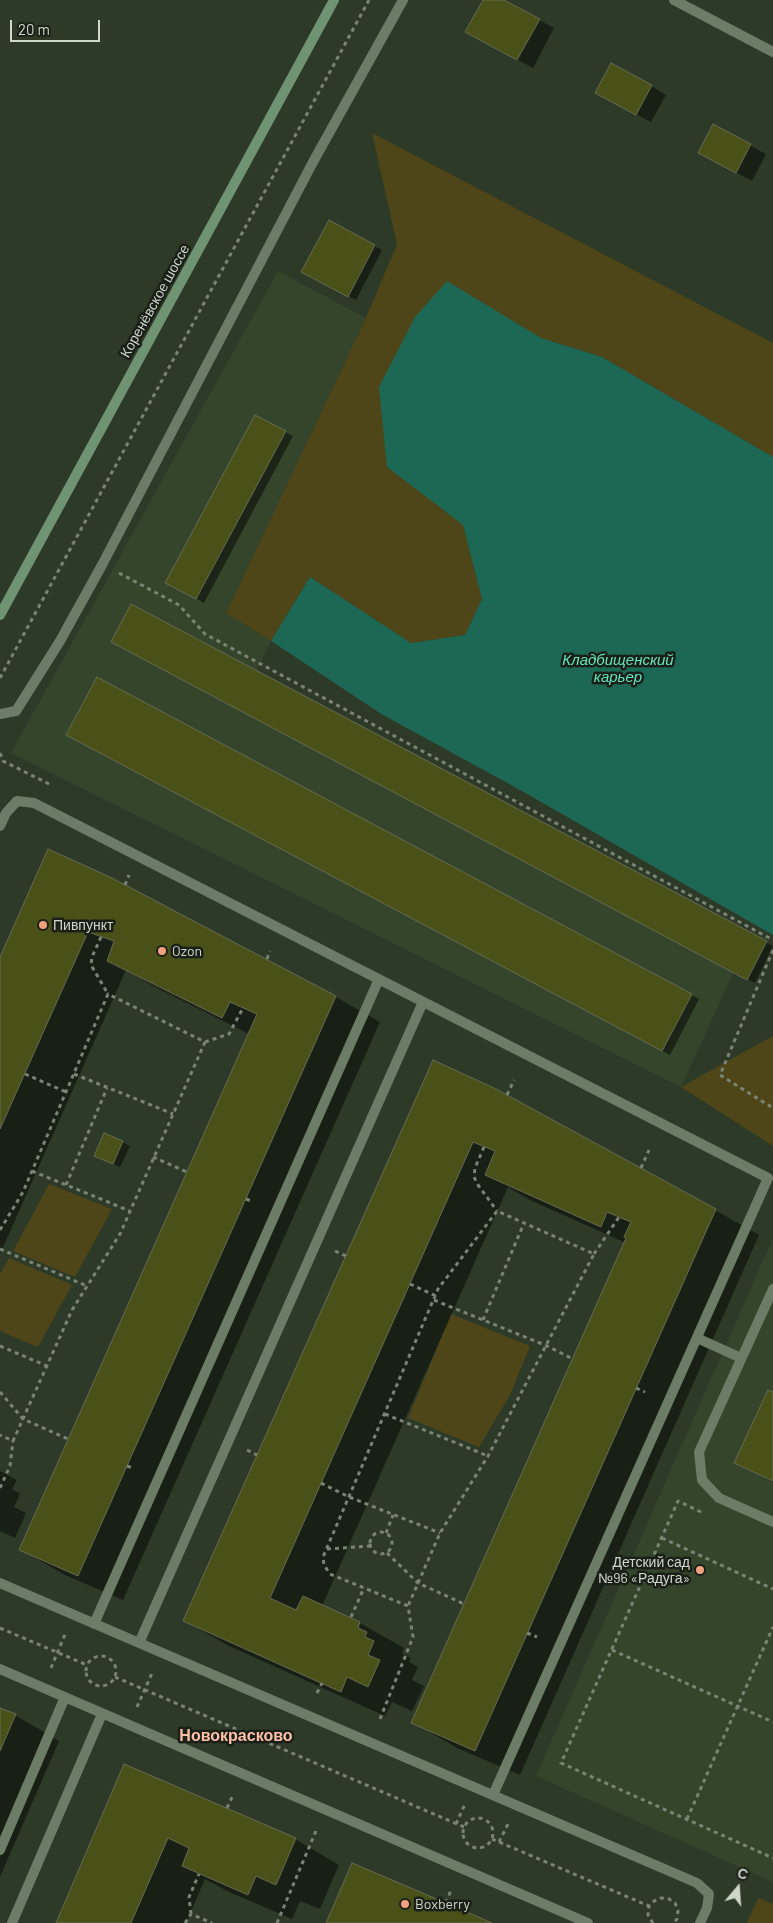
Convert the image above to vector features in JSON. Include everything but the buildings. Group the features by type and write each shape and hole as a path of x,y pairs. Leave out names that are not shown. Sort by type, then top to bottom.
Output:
{"main road":[{"name":"Коренёвское шоссе","path":"0,615 334,0"}],"lane":[{"path":"0,714 16,711 44,669 102,565 313,162 403,0"},
{"path":"674,0 773,52"},
{"path":"0,826 6,813 18,801 34,803 770,1180 696,1338 492,1795"},
{"path":"94,1624 378,980"},
{"path":"139,1643 423,1002"},
{"path":"773,1289 698,1452 702,1480 719,1498 773,1522"},
{"path":"696,1338 741,1358"},
{"path":"0,1583 697,1883 709,1894 707,1908 700,1923"},
{"path":"0,1669 588,1923"},
{"path":"0,1850 65,1697"},
{"path":"12,1923 102,1714"}],"path":[{"path":"0,678 369,0"},
{"path":"102,565 179,605 205,634 773,940"},
{"path":"0,753 3,762 51,785"},
{"path":"125,885 129,875"},
{"path":"101,937 92,956 91,965 108,994 205,1042 229,1034 243,1008"},
{"path":"773,950 720,1074 773,1108"},
{"path":"267,960 270,951"},
{"path":"0,1230 23,1192 108,994"},
{"path":"0,1488 10,1466 13,1441 72,1310 120,1234 205,1042"},
{"path":"25,1074 66,1092"},
{"path":"74,1074 173,1114"},
{"path":"507,1095 514,1080"},
{"path":"66,1185 107,1088"},
{"path":"484,1147 475,1168 474,1177 497,1211 594,1254"},
{"path":"641,1168 649,1150"},
{"path":"153,1158 186,1172"},
{"path":"32,1171 130,1211"},
{"path":"246,1199 251,1201"},
{"path":"408,1606 330,1574 324,1565 323,1557 438,1289 497,1211"},
{"path":"380,1719 413,1637 408,1606 440,1533 488,1456 594,1254 619,1218"},
{"path":"484,1320 524,1223"},
{"path":"0,1249 87,1286"},
{"path":"335,1251 346,1256"},
{"path":"410,1284 435,1298 547,1346 572,1359"},
{"path":"0,1346 47,1366"},
{"path":"636,1388 645,1392"},
{"path":"0,1392 24,1419 68,1439"},
{"path":"385,1414 488,1456"},
{"path":"0,1435 13,1441"},
{"path":"246,1449 257,1455"},
{"path":"127,1466 133,1468"},
{"path":"321,1483 349,1497 440,1533"},
{"path":"678,1501 561,1763 773,1858"},
{"path":"386,1533 394,1515"},
{"path":"375,1533 386,1533 389,1534 392,1540 392,1547 387,1553 380,1554 374,1552 370,1546 371,1538 375,1533"},
{"path":"662,1538 773,1589"},
{"path":"327,1549 370,1546"},
{"path":"387,1553 418,1583 464,1604"},
{"path":"351,1617 364,1588"},
{"path":"687,1819 771,1636 773,1627"},
{"path":"0,1628 87,1665"},
{"path":"48,1673 66,1631"},
{"path":"527,1633 537,1637"},
{"path":"612,1650 773,1722"},
{"path":"99,1656 107,1657 113,1662 116,1669 115,1677 110,1683 102,1686 95,1685 89,1680 86,1673 87,1665 91,1659 99,1656"},
{"path":"136,1710 154,1669"},
{"path":"115,1677 464,1827"},
{"path":"318,1693 322,1683"},
{"path":"227,1808 233,1795"},
{"path":"456,1824 468,1797"},
{"path":"500,1842 511,1816"},
{"path":"476,1818 484,1819 490,1824 493,1831 492,1839 487,1845 480,1848 472,1847 466,1842 463,1835 464,1827 469,1821 476,1818"},
{"path":"277,1923 316,1831"},
{"path":"492,1839 649,1906"},
{"path":"185,1923 191,1914 189,1897 199,1874"},
{"path":"446,1903 452,1890"},
{"path":"653,1923 648,1914 649,1906 661,1898 669,1899 675,1903 678,1911 677,1919 673,1923"},
{"path":"191,1914 212,1923"}],"shaded area":[{"path":"372,133 773,343 773,457 602,357 541,338 447,282 387,467 463,524 482,599 465,635 411,643 310,577 271,641 226,613 366,318 397,244"},
{"path":"278,271 366,318 226,613 271,641 257,670 767,941 747,980 733,973 681,1087 11,753"},
{"path":"773,1036 773,1146 681,1087"},
{"path":"49,1184 112,1209 75,1277 13,1251"},
{"name":"Детский сад №96 «Радуга»","path":"773,1238 773,1882 536,1776"},
{"path":"9,1258 72,1285 38,1347 0,1331 0,1274"},
{"path":"451,1314 530,1346 510,1395 479,1447 408,1418"},
{"path":"758,1898 773,1904 773,1923 747,1923"}],"water":[{"name":"Кладбищенский карьер","path":"447,281 541,338 602,357 773,457 773,935 522,791 383,715 271,641 310,577 411,643 465,635 482,599 463,525 387,467 379,387 415,317"}],"place":[{"name":"Пивпункт","path":"43,925"},
{"name":"Ozon","path":"162,951"},
{"name":"Детский сад №96 «Радуга»","path":"700,1570"},
{"name":"Boxberry","path":"405,1904"}],"district":[{"name":"Новокрасково","path":"236,1736"}]}
